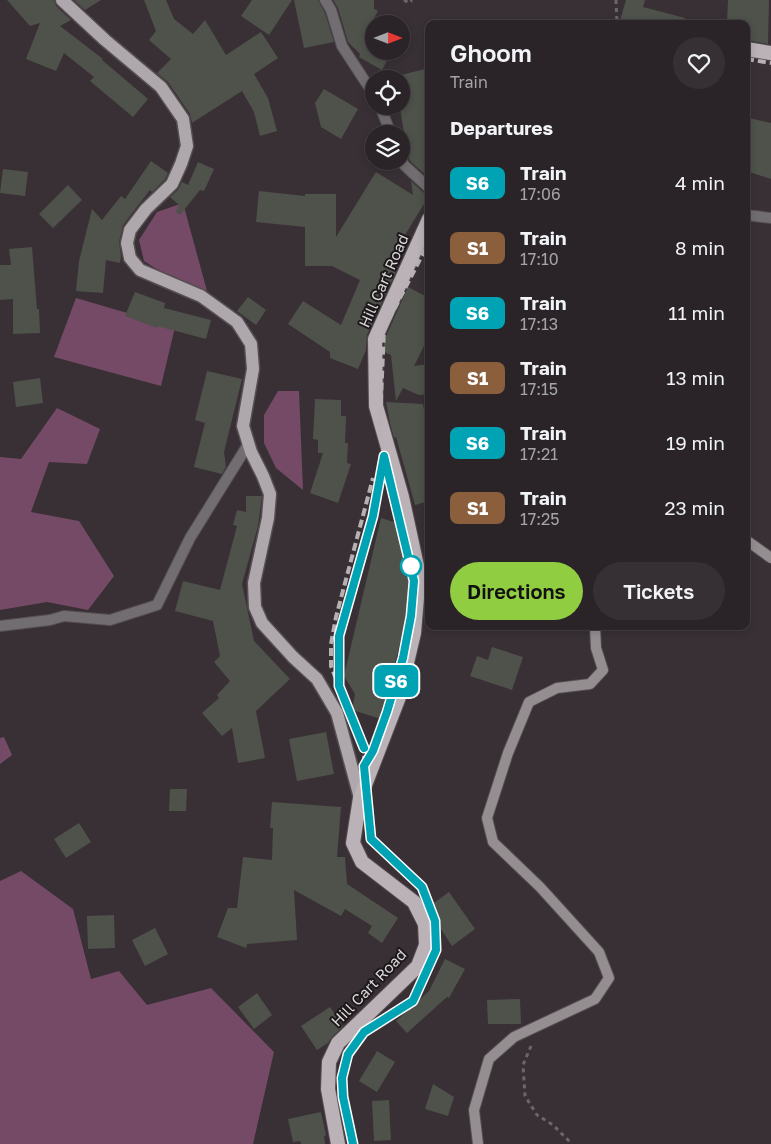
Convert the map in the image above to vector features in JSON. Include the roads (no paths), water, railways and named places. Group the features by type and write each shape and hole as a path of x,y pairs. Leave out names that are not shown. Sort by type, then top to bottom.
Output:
{"highway":[{"path":"750,50 771,53"},
{"name":"Hill Cart Road","path":"338,1144 328,1089 329,1062 338,1043 418,966 426,945 425,924 414,902 362,862 352,842 360,798 399,697 414,633 419,575 402,497 376,406 375,339 425,228"}],"main road":[{"path":"62,0 105,40 161,87 183,119 187,146 181,164 172,184 146,209 130,230 127,243 130,258 140,270 201,296 238,322 251,344 253,368 243,426 270,494 268,518 254,583 255,607 262,624 316,679 337,713 360,798"},
{"path":"750,543 771,558"},
{"path":"478,1144 474,1110 489,1060 514,1037 595,999 609,978 599,952 540,886 494,842 487,818 508,753 529,702 557,688 590,684 603,670 596,648 595,630"}],"street":[{"path":"325,0 331,10 342,46 365,81"},
{"path":"409,170 425,184"},
{"path":"750,215 771,218"},
{"path":"0,626 50,620 64,616 110,620 157,605 190,538 249,443"}],"railway":[{"path":"750,60 771,63"},
{"path":"353,1144 343,1097 342,1078 348,1054 364,1032 413,1001 436,950 435,921 422,887 371,839 365,786 364,749 339,686 339,636 373,516 384,456 380,422 384,329 425,250"},
{"path":"364,766 373,751 403,658 411,616 414,581 385,461"},
{"path":"336,679 331,666 331,644 336,617 373,478"}],"train":[{"name":"S6","path":"353,1144 343,1097 342,1078 348,1054 364,1032 413,1001 436,950 435,921 422,887 371,839 365,786 364,766 373,751 403,658 411,616 414,581 384,456 373,516 339,636 339,686 364,748"}]}
